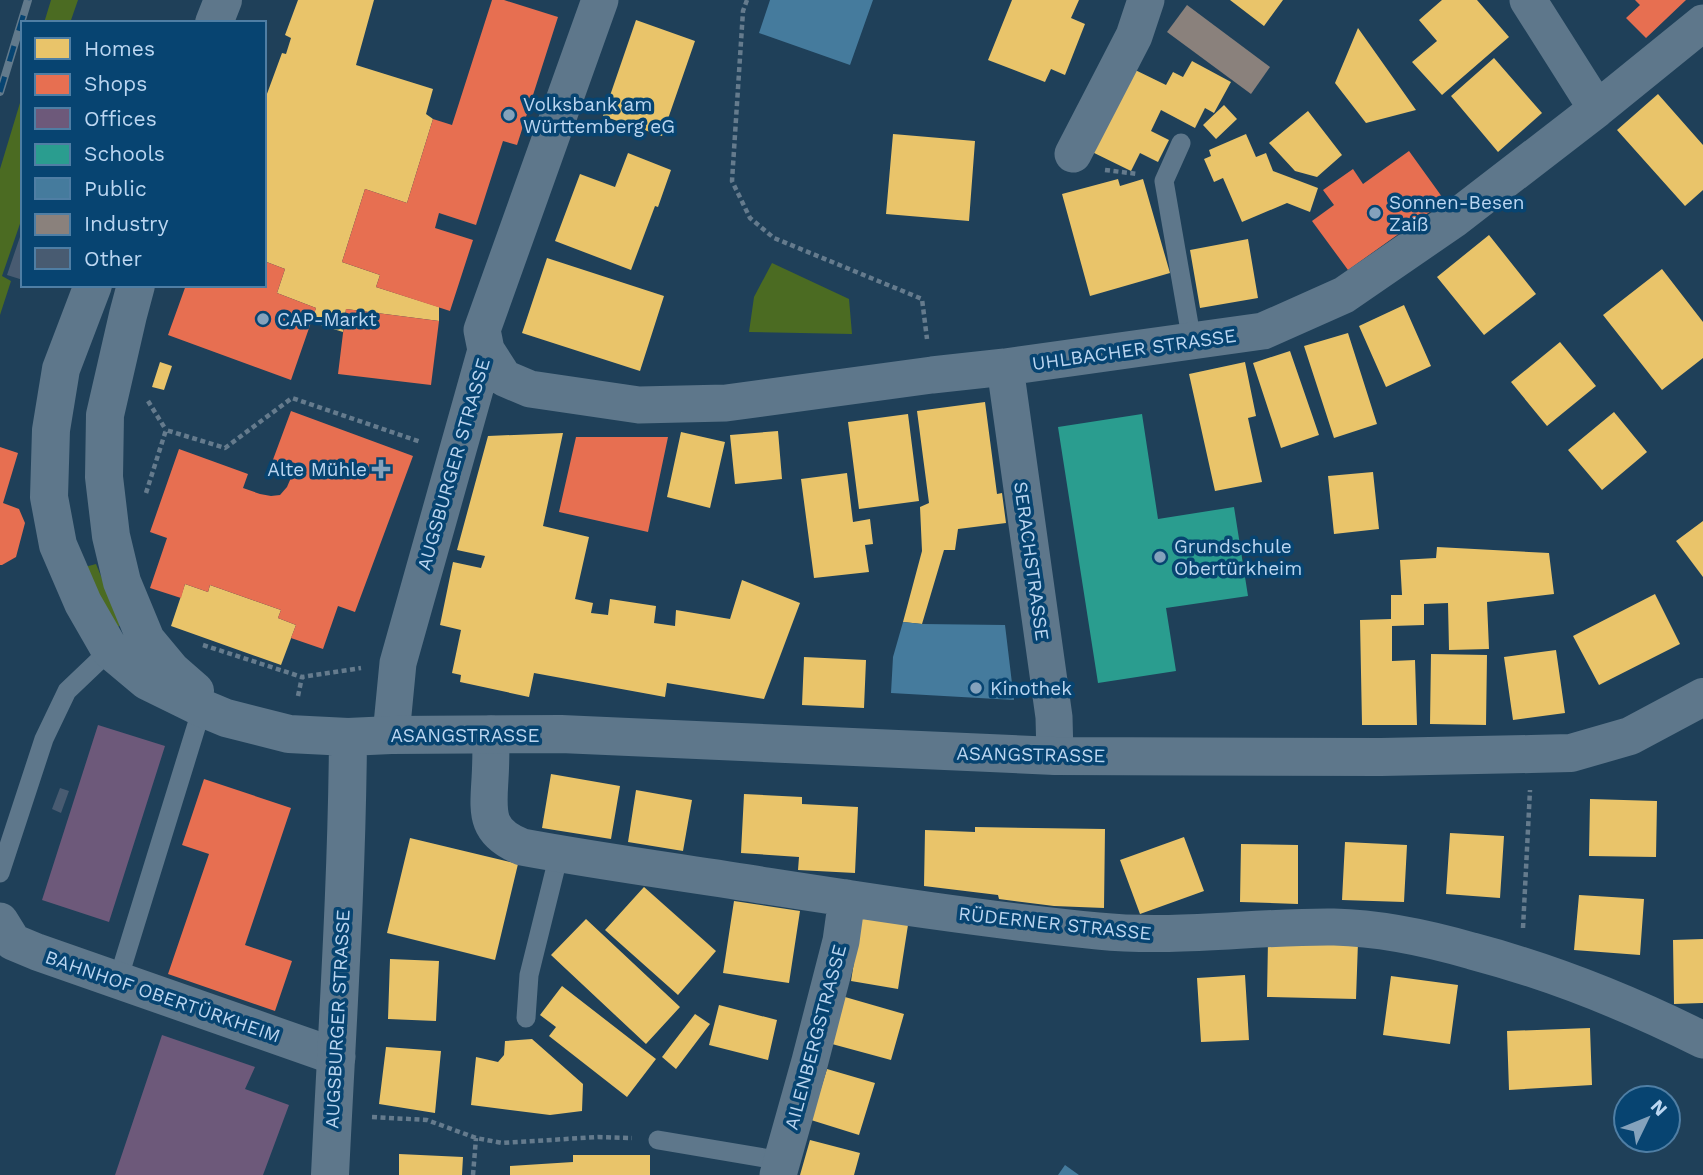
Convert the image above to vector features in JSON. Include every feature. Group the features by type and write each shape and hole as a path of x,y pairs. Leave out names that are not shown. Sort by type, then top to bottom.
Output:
{"street":[{"path":"215,21 223,0"},
{"name":"AUGSBURGER STRASSE","path":"391,735 398,663 486,350 482,330 600,0"},
{"path":"1073,154 1134,36 1146,0"},
{"path":"1528,0 1597,109"},
{"name":"UHLBACHER STRASSE","path":"486,350 503,378 530,389 639,405 726,403 1262,331 1345,295 1453,219 1597,109 1703,23"},
{"path":"92,287 61,369 51,430 49,497 58,545 83,603 110,650 147,681 214,713"},
{"path":"135,287 105,415 104,477 111,536 122,582 146,639 171,670 214,713"},
{"name":"SERACHSTRASSE","path":"1005,367 1054,717 1055,756"},
{"name":"ASANGSTRASSE","path":"214,713 289,734 348,737 491,734 617,736 1055,756 1381,757 1571,753 1630,736 1703,697"},
{"name":"RÜDERNER STRASSE","path":"491,734 488,804 493,825 505,839 522,847 1037,925 1121,933 1359,928 1428,940 1521,964 1625,1004 1703,1040"},
{"name":"AUGSBURGER STRASSE","path":"330,1175 337,1057 348,737"},
{"name":"AILENBERGSTRASSE","path":"780,1168 841,941 847,898"},
{"name":"BAHNHOF OBERTÜRKHEIM","path":"0,921 13,942 337,1057"}],"lane":[{"path":"1181,143 1164,181 1192,342"},
{"path":"0,873 44,739 67,691 110,650 146,639"},
{"path":"118,980 214,713"},
{"path":"526,1018 529,975 559,854"},
{"path":"658,1140 780,1168"}],"path":[{"path":"747,0 742,23 732,181 750,218 774,238 922,299 932,375"},
{"path":"1073,154 1107,171 1148,175 1164,181"},
{"path":"144,395 166,430 225,448 292,398 456,453"},
{"path":"146,494 166,430"},
{"path":"200,644 302,677 398,663"},
{"path":"289,734 302,677"},
{"path":"1521,964 1531,754"},
{"path":"332,1115 427,1120 475,1138 502,1143 598,1137 658,1140"},
{"path":"473,1175 475,1138"}],"green space":[{"path":"51,0 78,0 71,21 45,21"},
{"path":"21,100 21,221 2,276 11,281 0,315 0,169"},
{"path":"772,263 849,299 852,334 749,332 754,297"},
{"path":"96,564 121,625 113,630 81,568"}],"building: Homes":[{"path":"298,0 374,0 356,65 433,89 426,114 433,119 407,203 365,189 342,262 380,275 376,287 439,307 439,321 346,309 343,332 311,322 316,308 277,293 285,269 266,262 266,97 282,53 286,54 291,38 285,35"},
{"path":"1012,0 1079,0 1071,18 1085,24 1065,75 1051,69 1045,82 988,60"},
{"path":"1230,0 1283,0 1264,26"},
{"path":"1442,0 1477,0 1509,37 1442,95 1412,62 1437,41 1419,20"},
{"path":"636,20 695,41 662,136 603,116"},
{"path":"1358,28 1416,110 1366,123 1335,83"},
{"path":"1494,58 1542,113 1498,152 1451,96"},
{"path":"1192,61 1231,82 1214,113 1205,108 1195,128 1161,110 1151,131 1169,140 1158,162 1140,153 1131,171 1086,149 1127,66 1166,85 1173,72 1183,77"},
{"path":"1658,94 1703,145 1703,190 1685,206 1617,130"},
{"path":"1224,105 1237,119 1216,139 1203,125"},
{"path":"1308,111 1342,155 1317,177 1295,171 1269,143"},
{"path":"893,134 975,141 969,221 886,214"},
{"path":"1246,134 1256,157 1266,153 1273,171 1318,188 1310,212 1287,203 1242,222 1223,178 1214,182 1204,159 1211,156 1209,150"},
{"path":"628,153 671,170 631,270 555,241 580,174 615,187"},
{"path":"1118,179 1120,186 1143,179 1170,273 1090,296 1062,194"},
{"path":"1489,235 1536,294 1484,335 1437,277"},
{"path":"1248,239 1258,298 1200,308 1190,250"},
{"path":"547,258 664,296 640,371 522,333"},
{"path":"1662,269 1703,322 1703,358 1662,390 1603,315"},
{"path":"1404,305 1431,366 1386,387 1359,326"},
{"path":"1348,333 1377,424 1334,438 1304,346"},
{"path":"1560,342 1596,386 1547,426 1511,382"},
{"path":"1290,351 1319,435 1281,448 1253,363"},
{"path":"160,362 172,366 164,390 152,387"},
{"path":"1245,362 1256,416 1248,418 1262,482 1215,491 1189,374"},
{"path":"985,402 997,494 1002,493 1006,523 958,529 955,550 944,550 922,624 903,622 922,551 920,507 929,503 917,411"},
{"path":"1614,412 1647,452 1602,490 1568,450"},
{"path":"908,414 919,501 859,509 848,422"},
{"path":"778,431 782,479 735,484 730,435"},
{"path":"681,432 725,442 710,508 667,497"},
{"path":"563,433 543,526 589,537 575,599 593,603 591,613 608,615 610,599 656,606 654,623 675,626 676,610 730,619 742,580 800,603 764,699 667,683 665,697 534,673 529,697 460,682 461,675 452,673 461,630 440,625 453,562 481,568 485,556 457,550 488,436"},
{"path":"1373,472 1379,529 1334,534 1328,476"},
{"path":"847,473 853,522 870,519 873,544 865,545 869,572 814,578 801,479"},
{"path":"1703,521 1703,577 1676,541"},
{"path":"1437,547 1549,553 1554,594 1487,602 1489,649 1449,650 1448,603 1424,604 1424,625 1392,626 1392,661 1415,660 1417,725 1362,725 1360,620 1391,619 1391,595 1402,595 1400,560 1436,558"},
{"path":"185,584 208,592 210,585 281,610 278,618 296,625 281,665 171,626"},
{"path":"1655,594 1680,644 1599,685 1573,636"},
{"path":"1556,650 1565,713 1513,720 1504,657"},
{"path":"1431,654 1487,655 1486,725 1430,724"},
{"path":"804,657 866,660 864,708 802,705"},
{"path":"551,774 620,786 611,839 542,828"},
{"path":"636,790 692,800 683,851 628,842"},
{"path":"744,794 802,797 802,804 858,807 855,873 798,870 799,857 741,853"},
{"path":"1590,799 1657,801 1656,857 1589,856"},
{"path":"975,827 1105,829 1104,908 1054,906 999,899 998,895 924,886 925,830 975,832"},
{"path":"1450,833 1504,836 1500,898 1446,894"},
{"path":"1184,837 1204,891 1140,914 1120,860"},
{"path":"410,838 518,864 495,960 387,933"},
{"path":"1345,842 1407,845 1404,902 1342,900"},
{"path":"1241,844 1298,845 1298,904 1240,902"},
{"path":"644,887 716,951 678,995 605,930"},
{"path":"1579,895 1644,899 1640,955 1574,950"},
{"path":"734,901 800,911 789,983 723,973"},
{"path":"861,918 908,925 898,989 851,981"},
{"path":"586,919 680,1007 646,1044 551,955"},
{"path":"1703,939 1703,1003 1674,1004 1673,940"},
{"path":"1268,940 1358,942 1356,999 1267,997"},
{"path":"390,959 439,961 436,1021 388,1019"},
{"path":"1245,975 1249,1040 1201,1042 1197,978"},
{"path":"1391,976 1458,985 1450,1044 1383,1035"},
{"path":"562,986 656,1059 627,1097 549,1036 556,1027 540,1015"},
{"path":"845,997 904,1014 891,1060 832,1044"},
{"path":"719,1005 777,1020 768,1060 709,1045"},
{"path":"695,1014 710,1024 676,1069 662,1057"},
{"path":"1590,1028 1592,1085 1509,1090 1507,1031"},
{"path":"532,1039 583,1084 582,1111 550,1115 471,1105 476,1057 498,1062 504,1055 505,1041"},
{"path":"386,1047 441,1051 435,1113 379,1104"},
{"path":"827,1069 875,1083 859,1135 811,1120"},
{"path":"810,1140 860,1153 854,1175 800,1175"},
{"path":"399,1154 463,1157 462,1175 399,1175"},
{"path":"573,1155 650,1155 650,1175 510,1175 510,1166 573,1162"}],"building: Shops":[{"path":"492,0 504,0 558,17 517,145 503,141 476,225 439,213 435,228 473,240 450,311 376,287 380,275 342,262 365,189 407,203 433,119 452,125"},
{"path":"1635,0 1686,0 1646,38 1626,18 1640,5"},
{"name":"Sonnen-Besen Zaiß","path":"1409,151 1445,201 1348,270 1312,221 1334,205 1323,190 1353,169 1363,184"},
{"path":"266,262 285,269 277,293 316,308 291,380 168,335 185,287 266,287"},
{"path":"346,309 439,321 431,385 338,374"},
{"path":"291,411 413,456 355,612 338,606 323,649 291,638 296,625 278,618 281,610 210,585 208,592 185,584 181,598 150,588 167,538 150,532 179,449 248,474 243,488 260,494 280,495 293,473 271,465"},
{"path":"576,437 668,437 648,532 559,512"},
{"path":"0,447 18,453 3,503 19,509 25,523 16,557 2,565 0,565"},
{"path":"204,779 291,808 245,945 292,961 275,1011 168,974 209,854 182,845"}],"building: Offices":[{"path":"98,725 165,746 109,922 42,900"},
{"path":"162,1035 255,1067 245,1089 289,1105 263,1175 115,1175"}],"building: Schools":[{"name":"Grundschule Obertürkheim","path":"1142,414 1158,519 1234,507 1248,596 1166,608 1176,671 1098,683 1058,427"}],"building: Public":[{"path":"770,0 873,0 850,65 759,33"},
{"path":"903,622 1005,625 1014,700 891,693 893,657"},
{"path":"1065,1165 1079,1175 1058,1175"}],"building: Industry":[{"path":"1187,5 1270,67 1251,94 1167,32"}],"building: Other":[{"path":"21,234 21,279 7,275"},
{"path":"60,788 69,791 61,813 52,809"}],"railway":[{"path":"22,21 28,0"},
{"path":"0,92 21,23"}],"place":[{"name":"Volksbank am Württemberg eG","path":"509,115"},
{"name":"Sonnen-Besen Zaiß","path":"1375,213"},
{"name":"CAP-Markt","path":"263,319"},
{"name":"Alte Mühle","path":"381,469"},
{"name":"Grundschule Obertürkheim","path":"1160,557"},
{"name":"Kinothek","path":"976,688"}]}
